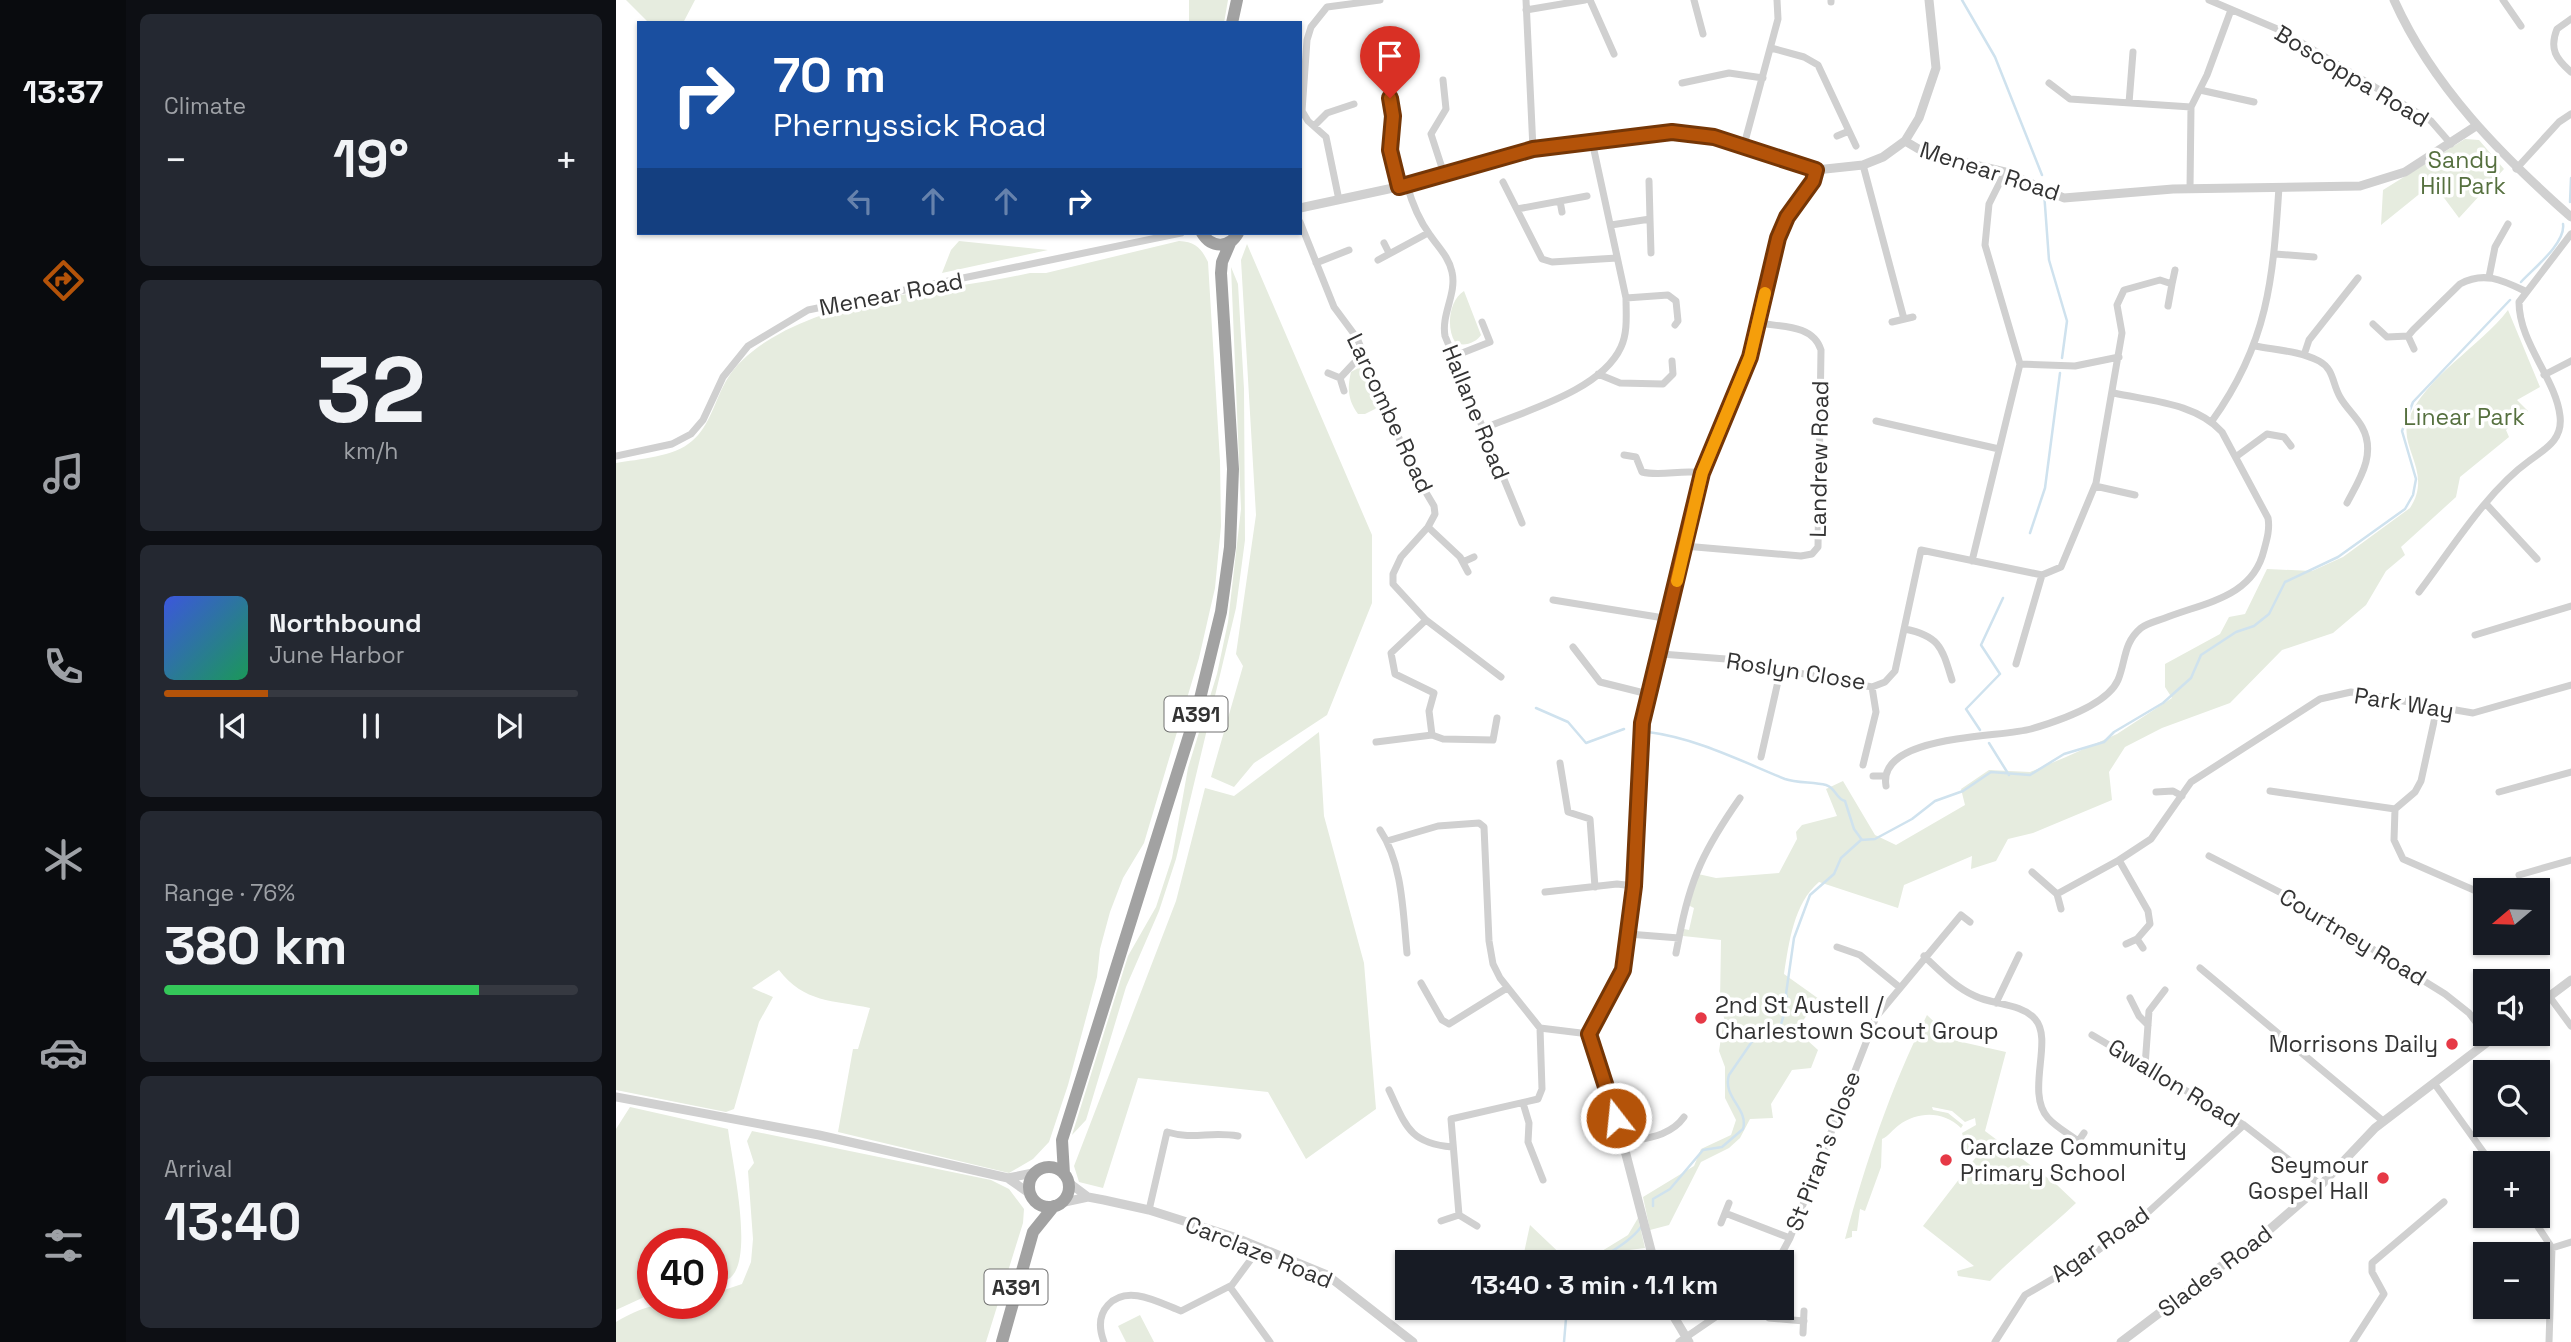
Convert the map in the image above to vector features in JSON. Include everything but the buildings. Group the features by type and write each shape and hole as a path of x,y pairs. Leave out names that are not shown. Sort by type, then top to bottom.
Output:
{"highway":[{"path":"1232,21 1237,0"},
{"path":"1206,238 1223,245 1235,237"},
{"name":"A391","path":"1036,1171 1052,1156 1062,1140 1198,706 1221,612 1230,547 1233,468 1221,273 1222,262 1235,237"},
{"name":"A391","path":"1206,238 1221,273"},
{"name":"A391","path":"1062,1140 1066,1178"},
{"path":"1053,1167 1066,1178 1068,1193 1057,1205 1041,1206 1031,1196 1029,1182 1036,1171 1053,1167"},
{"name":"A391","path":"1002,1342 1033,1232 1031,1196"},
{"name":"A391","path":"1033,1232 1057,1205"}],"street":[{"path":"1339,200 1326,137 1302,111 1307,40 1311,27 1325,4 1380,0"},
{"path":"1526,0 1533,149"},
{"path":"1526,10 1587,0 1614,54"},
{"path":"1694,0 1703,34"},
{"path":"1744,145 1778,19 1777,0"},
{"path":"1905,141 1919,118 1936,68 1929,0"},
{"name":"Boscoppa Road","path":"2209,0 2294,37 2431,121 2451,144"},
{"path":"2394,0 2422,53 2476,126 2516,169 2571,217"},
{"path":"2503,0 2521,26"},
{"path":"2190,189 2191,107 2231,10"},
{"path":"2571,19 2557,29 2553,47 2557,60 2571,72"},
{"path":"1771,48 1804,57 1818,65 1856,146"},
{"path":"2129,103 2133,52"},
{"path":"1682,83 1729,73 1763,78"},
{"name":"Hallane Road","path":"1386,80 1393,116 1390,150 1403,186 1428,233 1445,255 1452,272 1452,287 1443,323 1452,357 1522,523"},
{"path":"1443,80 1446,109 1431,134 1444,174"},
{"path":"2049,83 2070,99 2191,107"},
{"path":"2200,90 2254,102"},
{"path":"1314,125 1327,113 1354,104"},
{"path":"2516,169 2559,122 2571,114"},
{"name":"Menear Road","path":"1302,208 1403,186 1533,149 1672,132 1714,137 1816,170 1863,165 1883,156 1905,141 1927,154 2005,172 2064,198 2190,189 2330,189 2384,181 2451,144 2476,126"},
{"path":"1837,136 1849,131"},
{"path":"1482,429 1577,389 1598,373 1621,347 1627,323 1626,298 1592,141"},
{"path":"1863,165 1904,319"},
{"path":"1651,1250 1610,1093 1589,1034 1623,970 1634,886 1642,723 1670,619 1702,473 1746,368 1778,238 1787,217 1813,181 1816,170"},
{"path":"1972,561 2020,364 1985,245 1989,204 2005,172"},
{"path":"1649,181 1651,253"},
{"path":"1503,182 1542,258 1552,262 1617,258"},
{"path":"2212,421 2255,346 2275,254 2279,187"},
{"path":"1517,209 1587,197"},
{"path":"1560,201 1562,212"},
{"path":"1611,225 1650,219"},
{"path":"2489,277 2495,247 2508,224"},
{"name":"Larcombe Road","path":"1302,227 1334,307 1357,338 1412,469 1434,506 1435,514 1429,527 1401,557 1393,574 1393,584 1399,594 1426,620 1501,677"},
{"path":"1378,260 1428,233"},
{"path":"2419,592 2500,486 2550,447 2558,434 2560,413 2519,313 2519,302 2571,234"},
{"name":"Menear Road","path":"616,456 672,444 691,434 704,420 723,377 748,346 808,310 1171,235"},
{"path":"1384,243 1390,253"},
{"path":"1338,244 1341,253"},
{"path":"1316,263 1349,250"},
{"path":"2275,254 2314,257"},
{"path":"2168,306 2175,270"},
{"path":"2373,324 2387,337 2408,336 2460,284 2476,277 2489,277 2525,291"},
{"path":"2304,355 2309,340 2358,278"},
{"path":"2016,664 2042,575 2061,567 2095,486 2114,393 2122,334 2117,305 2124,290 2160,279 2172,284"},
{"path":"1626,298 1668,295 1676,301 1678,321 1675,325"},
{"path":"1892,322 1913,317"},
{"path":"1452,357 1490,342 1482,322"},
{"name":"Landrew Road","path":"1684,546 1801,556 1812,554 1818,547 1821,351 1818,339 1807,332 1758,323"},
{"path":"2408,336 2414,349"},
{"path":"2255,346 2304,355 2321,361 2331,371 2340,398 2363,429 2367,448 2366,468 2347,503"},
{"path":"1340,378 1354,363 1365,357"},
{"path":"2020,364 2075,366 2119,357"},
{"path":"1598,373 1620,383 1663,384 1673,374 1672,361"},
{"path":"2544,375 2571,361"},
{"path":"1328,373 1340,378"},
{"path":"1340,378 1344,391"},
{"path":"1884,776 1897,761 1925,745 1958,738 2002,736 2074,715 2107,694 2117,682 2129,640 2143,626 2241,589 2256,574 2270,527 2265,510 2237,456 2212,421 2196,412 2114,393"},
{"path":"1876,421 1999,449"},
{"path":"2237,456 2267,434 2284,437 2291,446"},
{"path":"1624,455 1636,457 1643,472 1654,475 1690,471 1702,473"},
{"path":"2095,486 2135,495"},
{"path":"2487,505 2538,559"},
{"path":"1429,527 1448,543 1468,572"},
{"name":"Roslyn Close","path":"1661,654 1726,659 1872,687 1885,682 1895,671 1921,550 2042,575"},
{"path":"1463,562 1474,557"},
{"path":"1553,600 1670,619"},
{"path":"2475,635 2571,606"},
{"path":"1426,620 1391,653 1395,674 1434,693 1429,710 1432,736"},
{"path":"1905,629 1933,638 1941,647 1952,680"},
{"path":"1573,647 1600,682 1648,694"},
{"path":"1939,671 1948,667"},
{"path":"1761,757 1781,668"},
{"name":"Park Way","path":"2057,894 2151,839 2191,782 2320,699 2351,692 2473,713 2571,685"},
{"path":"1863,765 1876,712 1872,687"},
{"path":"2437,708 2421,781 2415,792 2395,809 2394,840 2403,859 2473,890"},
{"path":"1376,742 1432,736 1443,739 1493,740 1497,718"},
{"path":"1560,763 1568,812 1590,818 1595,887"},
{"path":"2499,792 2571,772"},
{"path":"1873,775 1884,776"},
{"path":"1884,776 1886,786"},
{"path":"2270,790 2395,809"},
{"path":"2156,792 2173,791 2182,796"},
{"path":"1676,953 1686,901 1700,861 1709,842 1740,798"},
{"path":"1387,841 1438,826 1479,823 1484,827 1489,941 1493,964 1507,988 1540,1028 1542,1089 1538,1099 1451,1119 1459,1215"},
{"path":"1380,830 1387,841 1400,890 1407,953"},
{"name":"Courtney Road","path":"2209,856 2287,896 2445,994 2473,1017"},
{"path":"2119,860 2148,911 2150,924 2137,939 2126,944"},
{"path":"2519,875 2571,860"},
{"path":"2032,872 2057,894 2061,909"},
{"path":"1545,892 1634,886"},
{"name":"St Piran's Close","path":"1784,1250 1880,1010 1961,915 1970,922"},
{"path":"1628,934 1679,938"},
{"path":"2137,939 2143,948"},
{"path":"1834,947 1860,955 1898,986"},
{"path":"1996,1003 2019,955"},
{"path":"1924,956 1956,985 1976,997 2021,1010 2035,1019 2040,1032 2040,1104 2048,1118 2078,1141"},
{"path":"2200,968 2383,1121"},
{"path":"2550,995 2571,980"},
{"path":"1421,983 1442,1020 1449,1024 1507,988"},
{"path":"2145,1066 2149,1011 2165,990"},
{"path":"2550,997 2571,1026"},
{"path":"2130,998 2138,1016 2148,1025"},
{"path":"1540,1028 1589,1034"},
{"name":"Gwallon Road","path":"2092,1035 2244,1125 2321,1185"},
{"name":"Slades Road","path":"2121,1342 2245,1250 2321,1185 2383,1121 2478,1046"},
{"path":"2434,1083 2483,1151"},
{"path":"1390,1090 1405,1124 1426,1145 1452,1147"},
{"path":"616,1097 819,1135 1008,1178 1031,1196"},
{"path":"1523,1103 1529,1123 1528,1142 1543,1180"},
{"path":"1623,1143 1660,1135 1677,1127 1684,1118"},
{"name":"Agar Road","path":"1995,1342 2025,1295 2080,1263 2134,1225 2244,1125"},
{"path":"1149,1210 1167,1132 1188,1138 1217,1133 1238,1136"},
{"path":"2073,1149 2084,1133"},
{"path":"1008,1178 1036,1171"},
{"name":"Carclaze Road","path":"1066,1178 1088,1197"},
{"name":"Carclaze Road","path":"1057,1205 1088,1197 1149,1210 1260,1247 1327,1275 1413,1342"},
{"path":"2353,1342 2384,1294 2372,1272 2372,1263 2444,1202"},
{"path":"1721,1223 1728,1203"},
{"path":"1725,1213 1790,1238"},
{"path":"1441,1222 1459,1215"},
{"path":"1459,1215 1477,1226"},
{"path":"2539,1228 2553,1248 2549,1342"},
{"path":"2553,1248 2571,1242"},
{"path":"1104,1342 1099,1327 1104,1310 1115,1298 1130,1293 1181,1311 1230,1287 1260,1247"},
{"path":"1230,1287 1270,1342"},
{"path":"1803,1333 1804,1311"},
{"path":"1675,1320 1685,1340 1712,1320"},
{"path":"1792,1320 1804,1321"}],"green space":[{"path":"626,0 695,0 684,21 647,21"},
{"path":"1189,0 1228,0 1224,21 1189,21"},
{"name":"Sandy Hill Park","path":"2465,139 2479,140 2504,169 2459,218 2433,183 2381,225 2383,190"},
{"path":"959,241 1048,250 942,273 951,250"},
{"path":"1179,241 1197,247 1208,262 1220,461 1221,526 1215,588 1199,658 1144,843 1123,878 1110,912 1100,949 1097,977 1068,1085 1049,1142 1033,1159 1009,1173 838,1132 853,1049 858,1049 870,1008 809,994 789,981 779,970 752,988 773,997 759,1022 734,1109 726,1112 616,1090 616,463 666,454 692,441 703,428 726,381 740,362 766,342 801,323 865,303 1030,273 1046,273"},
{"path":"1247,244 1372,535 1372,603 1327,715 1254,763 1234,787 1211,777 1243,666 1236,654 1256,515 1241,260"},
{"path":"1231,267 1238,284 1244,389 1245,540 1236,608 1176,859 1159,911 1126,987 1086,1120 1072,1135 1128,956 1156,907 1172,858 1188,768 1217,674 1228,622 1241,509"},
{"path":"1464,291 1481,335 1473,342 1458,344 1450,329 1450,315 1455,301"},
{"name":"Linear Park","path":"2508,310 2540,387 2517,400 2528,411 2506,430 2509,437 2460,477 2456,497 2401,547 2405,555 2386,571 2366,605 2333,633 2282,650 2230,703 2162,728 2125,747 2109,772 2112,800 2033,833 2008,839 1996,861 1971,869 1972,856 1904,885 1898,908 1819,882 1798,912 1784,974 1819,999 1796,1030 1818,1050 1811,1068 1792,1070 1771,1104 1773,1118 1750,1119 1740,1138 1729,1148 1701,1162 1669,1225 1650,1230 1643,1197 1694,1166 1701,1149 1731,1135 1736,1120 1725,1098 1725,1067 1719,1051 1724,1018 1720,1003 1721,940 1683,936 1684,929 1689,930 1694,908 1688,905 1698,874 1716,878 1779,873 1797,839 1796,832 1802,825 1837,816 1826,789 1843,781 1875,835 1896,845 1965,805 1961,789 1989,770 2030,772 2117,734 2172,698 2165,687 2165,664 2220,634 2229,617 2245,614 2267,569 2312,571 2343,557 2410,508 2418,483 2406,431 2408,421 2427,390"},
{"path":"1362,366 1381,406 1365,414 1358,414 1350,399 1349,383 1351,372"},
{"path":"1319,732 1324,816 1364,963 1376,1109 1306,1159 1268,1092 1138,1078 1103,1188 1079,1182 1074,1166 1176,901 1205,788 1234,796"},
{"path":"1927,1015 1953,1040 2006,1052 1985,1131 2057,1185 2076,1203 1990,1281 1958,1276 1957,1271 1974,1266 1923,1226 1980,1152 1978,1150 1974,1155 1969,1155 1962,1133 1976,1125 1975,1118 1965,1122 1952,1111 1932,1107 1933,1110 1948,1113 1963,1125 1961,1128 1947,1118 1923,1115 1907,1120 1882,1139 1881,1167 1865,1211 1860,1209 1857,1231 1852,1231 1852,1237 1845,1239 1880,1125"},
{"path":"630,1107 728,1129 741,1223 739,1259 731,1277 728,1279 728,1228 637,1228 637,1300 616,1310 616,1129"},
{"path":"752,1131 991,1180 1009,1189 1024,1209 1023,1223 986,1342 616,1342 616,1322 637,1312 637,1319 728,1319 728,1289 742,1284 751,1262 753,1239 748,1171 754,1163 747,1141"},
{"path":"1638,1218 1645,1248 1604,1250 1628,1235"},
{"path":"1530,1225 1556,1250 1525,1250"},
{"path":"1140,1315 1154,1342 1126,1342 1118,1326"}],"waterway":[{"path":"1962,0 1995,57 2042,175"},
{"path":"2570,202 2571,178"},
{"path":"2044,192 2049,260 2067,321 2062,358"},
{"path":"2521,282 2554,247 2563,231 2563,224"},
{"path":"1653,1206 1653,1199 1670,1189 1703,1150 1722,1147 1743,1129 1742,1115 1729,1090 1729,1075 1762,1027 1768,1027 1778,1034 1788,1001 1786,994 1794,938 1810,895 1834,874 1841,858 1861,840 1875,839 1912,819 1935,801 1963,791 1991,772 2030,775 2064,754 2104,742 2114,732 2163,703 2191,678 2201,655 2236,632 2254,626 2269,614 2285,582 2338,557 2405,509 2413,495 2416,479 2402,431 2413,402 2510,300"},
{"path":"2030,533 2045,488 2060,373"},
{"path":"1980,730 1966,709 2000,674 1981,645 2003,598"},
{"path":"1536,708 1568,722 1586,743 1624,729"},
{"path":"1648,732 1701,745 1785,779 1829,786 1845,801 1854,829 1862,840"},
{"path":"1989,743 2009,775"},
{"path":"1614,1250 1641,1227"},
{"path":"1564,1342 1566,1320"}],"slow traffic":[{"path":"1677,581 1702,473 1750,357 1765,293"}],"place":[{"name":"2nd St Austell / Charlestown Scout Group","path":"1701,1018"},
{"name":"Morrisons Daily","path":"2452,1044"},
{"name":"Carclaze Community Primary School","path":"1946,1160"},
{"name":"Seymour Gospel Hall","path":"2383,1178"}],"route":[{"path":"1390,98 1393,116 1390,150 1399,187 1533,149 1672,132 1714,137 1816,170 1813,181 1787,217 1778,238 1750,357 1702,473 1670,619 1648,694 1642,723 1634,886 1623,970 1613,994 1589,1034 1616,1118"}]}
